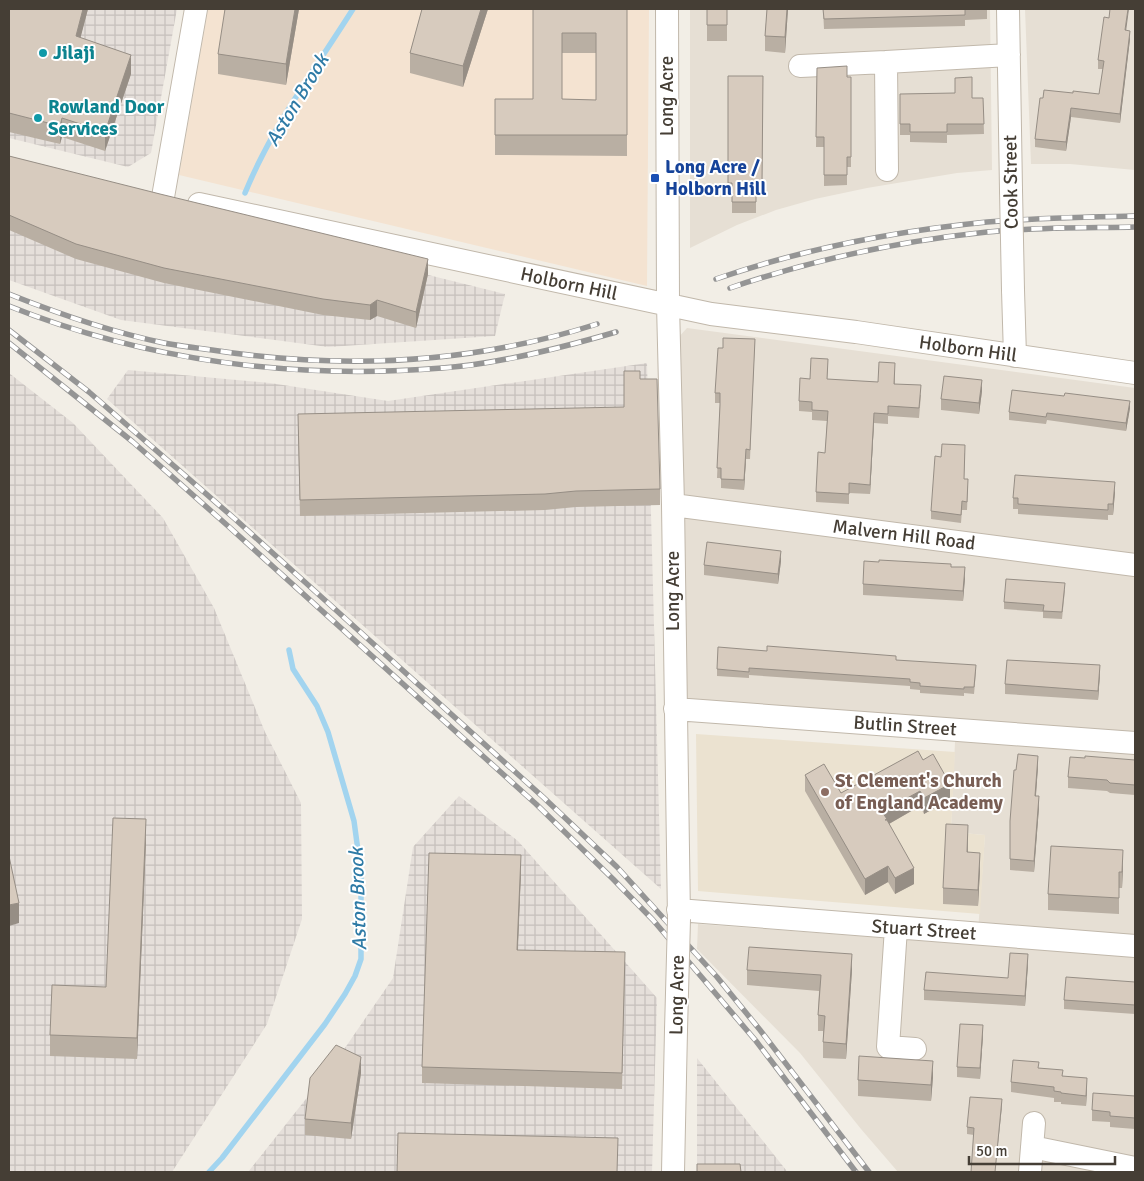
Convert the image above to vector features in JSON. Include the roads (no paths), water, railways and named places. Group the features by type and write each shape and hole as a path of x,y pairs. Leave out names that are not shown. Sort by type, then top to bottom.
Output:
{"street":[{"name":"Holborn Hill","path":"196,9 154,194 711,314 856,332 1135,373"},
{"name":"Long Acre","path":"667,9 668,305 673,505 678,915 673,1172"},
{"name":"Cook Street","path":"1008,9 1015,356"},
{"path":"800,66 1009,55"},
{"path":"886,62 887,170"},
{"name":"Malvern Hill Road","path":"673,505 1135,566"},
{"name":"Butlin Street","path":"675,709 1135,743"},
{"name":"Stuart Street","path":"678,915 712,913 1135,946"},
{"path":"896,928 888,1047 914,1049"},
{"path":"1030,1172 1034,1123"},
{"path":"1032,1148 1135,1168"}],"waterway":[{"name":"Aston Brook","path":"245,193 281,122 353,9"},
{"name":"Aston Brook","path":"209,1172 222,1158 325,1024 355,976 361,959 361,873 354,821 328,732 317,706 293,669 289,650"}],"railway":[{"path":"716,279 816,250 918,230 987,222 1135,216"},
{"path":"730,288 824,260 889,246 954,236 1042,228 1135,227"},
{"path":"9,294 85,322 124,334 164,343 260,356 309,360 358,361 454,355 502,348 597,324"},
{"path":"9,306 61,325 114,341 167,353 222,362 332,371 387,371 486,363 574,344 616,332"},
{"path":"9,330 89,392 235,519 543,797 617,867 717,977 869,1172"},
{"path":"9,343 133,442 228,526 536,804 613,879 653,920 756,1041 856,1172"}],"place":[{"name":"Jilaji","path":"43,53"},
{"name":"Rowland Door Services","path":"38,118"},
{"name":"Long Acre / Holborn Hill","path":"655,178"},
{"name":"St Clement's Church of England Academy","path":"825,792"}]}
